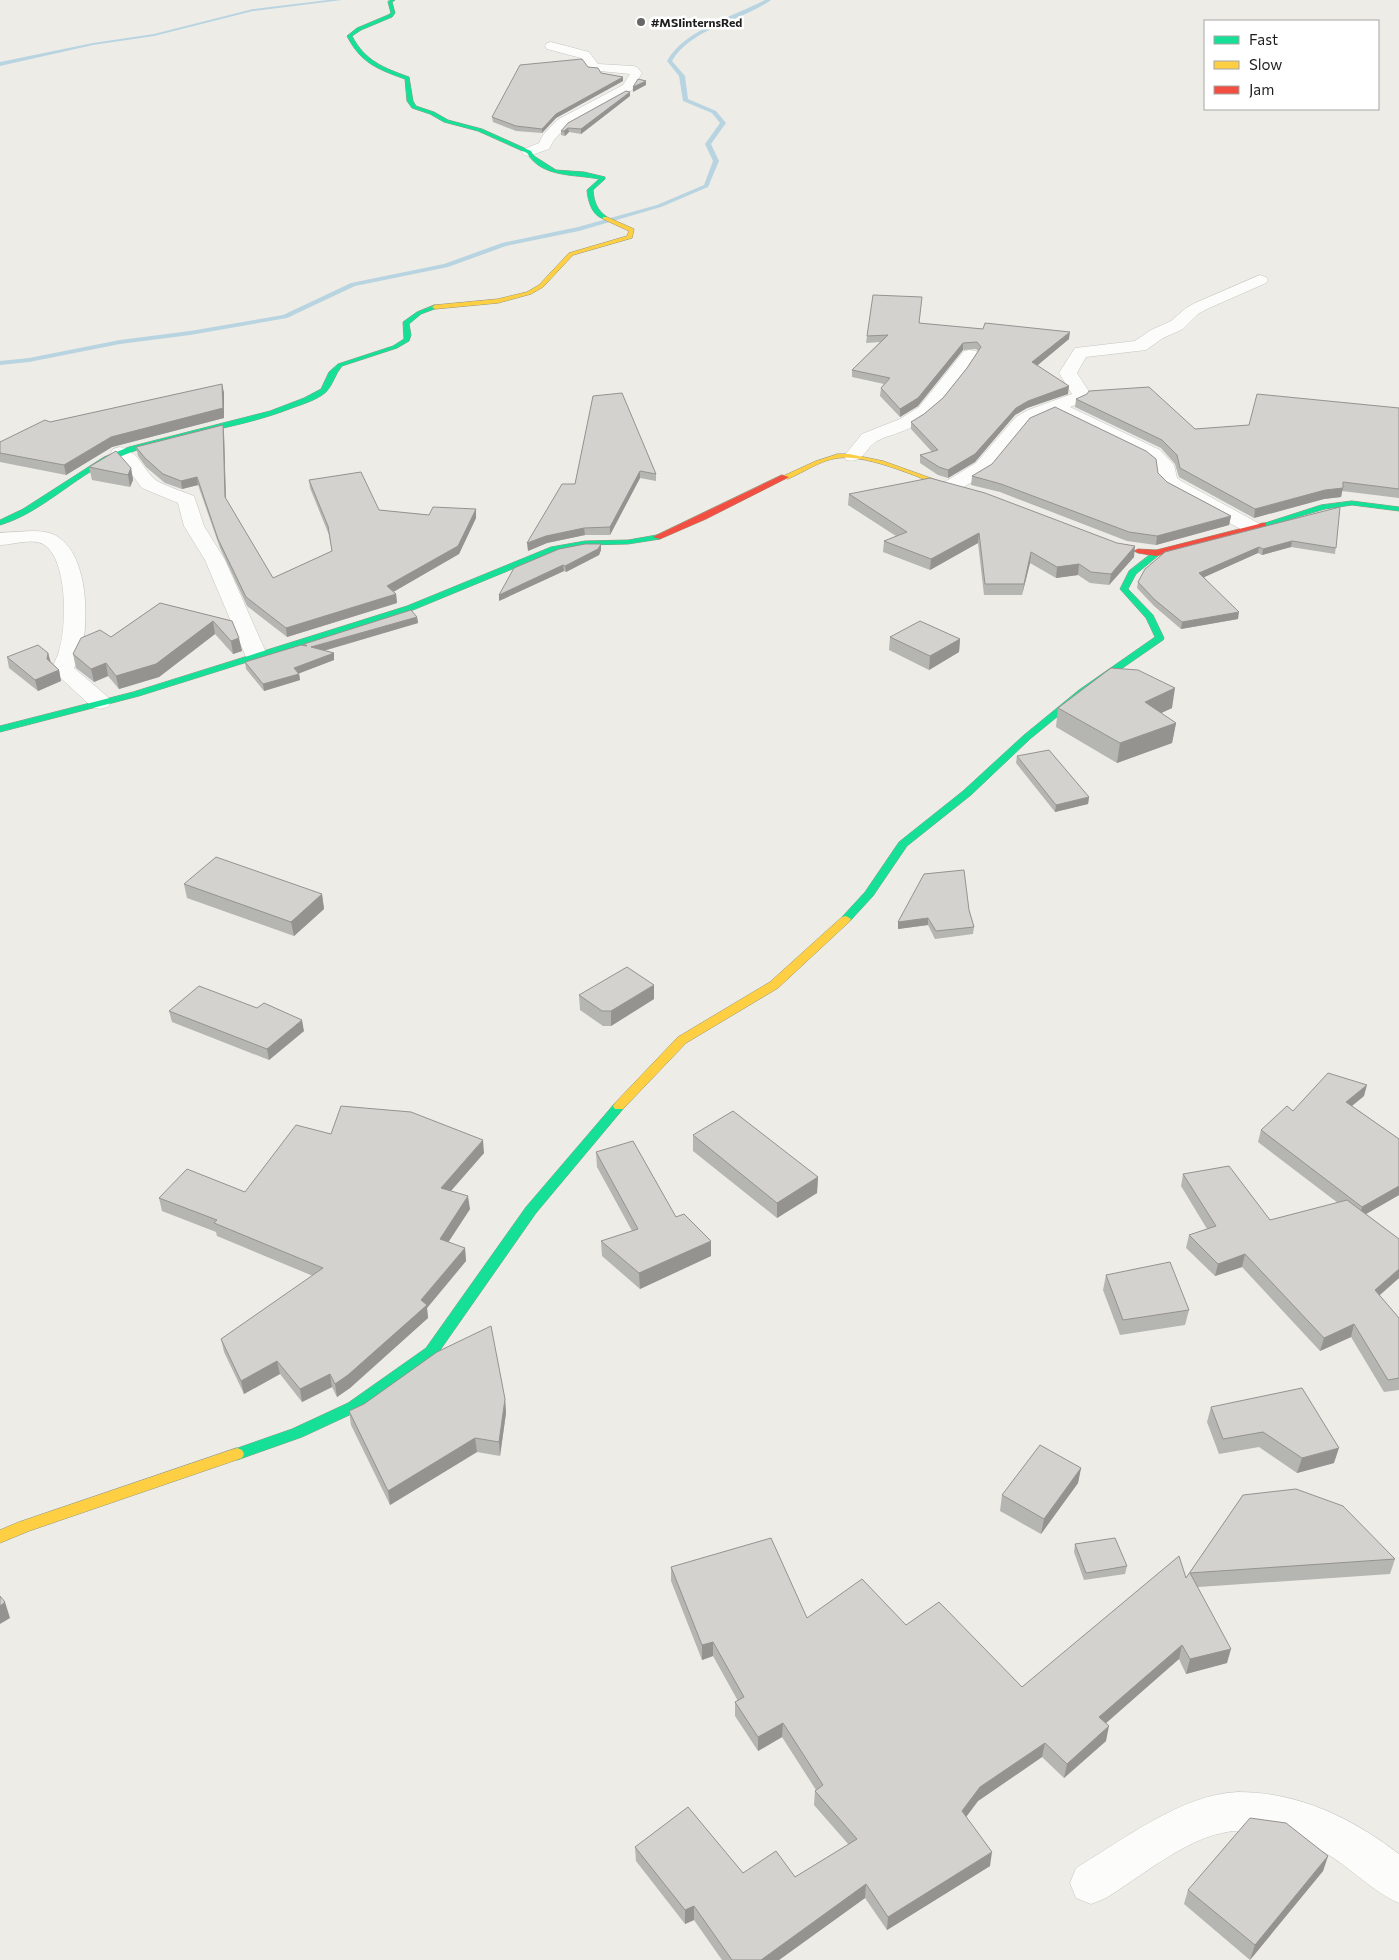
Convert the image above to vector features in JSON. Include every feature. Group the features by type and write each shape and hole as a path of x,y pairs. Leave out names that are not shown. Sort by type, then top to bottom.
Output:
{"street":[{"path":"0,523 26,511 75,478 120,453 175,437 273,413 307,400 324,390 333,372 340,365 394,348 407,340 408,334 405,323 413,315 444,304 498,300 530,293 571,254 630,237 632,230 607,220 596,213 589,197 590,190 603,178 584,174 555,172 532,157 529,152 480,130 446,120 432,112 414,107 410,101 410,83 407,78 380,68 356,51 349,36 359,29 390,16 393,13 390,2 393,0"},
{"path":"529,152 544,146 548,138 562,123 628,87 636,73 628,69 594,67 585,55 551,46"},
{"path":"950,487 984,467 1022,422 1034,414 1079,397 1081,393 1079,388 1068,373 1081,352 1140,346 1157,334 1177,325 1192,311 1260,280"},
{"path":"853,456 869,438 906,423 925,410 970,356"},
{"path":"1055,406 1153,454 1165,466 1168,480 1253,528"},
{"path":"120,453 136,467 149,484 187,500 194,526 215,560 256,656"},
{"path":"0,729 145,691 410,608 554,549 585,543 628,542 653,538 703,517 783,478 838,456 853,456 871,460 975,494"},
{"path":"1123,548 1156,553 1253,528 1309,510 1352,502 1399,509"},
{"path":"0,540 41,537 50,540 65,556 69,565 73,624 71,650 62,669 100,702"},
{"path":"0,1537 24,1526 297,1433 353,1408 431,1352 531,1210 604,1122 682,1040 774,985 836,930 869,894 903,844 967,793 1027,737 1082,692 1160,638 1158,629 1151,617 1131,599 1124,589 1125,582 1137,568 1156,553"},
{"path":"1091,1884 1181,1829 1214,1815 1244,1811 1288,1815 1334,1833 1376,1860 1399,1882"}],"building":[{"path":"582,59 588,67 598,68 601,73 623,77 556,114 542,129 516,126 492,117 520,65"},
{"path":"638,79 646,81 633,87"},
{"path":"626,91 630,92 581,129 568,128 561,131 568,123"},
{"path":"873,295 922,297 919,323 983,329 985,323 1070,332 1032,362 1069,386 1028,401 1016,408 975,454 948,470 939,467 920,455 938,450 911,422 943,398 981,347 977,342 963,343 918,398 900,409 881,388 890,378 852,370 888,335 867,336"},
{"path":"222,384 223,408 111,437 64,465 0,453 0,442 45,420 50,422"},
{"path":"1149,387 1195,429 1249,425 1257,394 1399,408 1399,489 1343,482 1343,488 1325,490 1255,509 1180,468 1177,455 1162,440 1076,399 1087,394 1089,391"},
{"path":"622,393 656,474 640,471 610,527 584,528 546,536 527,543 562,484 575,484 593,396"},
{"path":"1055,407 1146,451 1156,459 1158,473 1167,482 1231,516 1157,536 1129,532 1001,484 972,476 992,464 1030,418"},
{"path":"223,425 225,497 273,578 332,551 328,526 309,480 361,472 379,510 429,515 433,507 476,509 458,546 387,586 396,594 286,628 246,597 218,539 197,477 181,481 163,474 136,447"},
{"path":"116,451 131,468 128,475 89,467"},
{"path":"930,478 985,493 1117,543 1135,546 1111,574 1091,572 1079,564 1057,567 1031,552 1024,584 985,584 979,533 931,559 884,541 907,532 849,494"},
{"path":"1340,507 1336,548 1292,541 1263,549 1259,547 1199,573 1239,612 1182,622 1155,600 1138,582 1145,569 1165,552"},
{"path":"585,544 601,544 598,549 565,566 563,565 499,595 514,568 559,549"},
{"path":"160,603 232,621 239,638 231,641 213,621 156,664 116,676 106,663 91,669 73,654 81,638 100,630 111,637"},
{"path":"411,610 417,617 311,647 334,653 294,668 299,674 263,684 245,662 301,645 307,646 304,644"},
{"path":"920,621 960,639 930,656 890,637"},
{"path":"38,645 48,653 47,659 59,670 35,680 7,657"},
{"path":"1111,668 1138,670 1175,688 1145,702 1176,723 1120,743 1058,708"},
{"path":"1049,750 1089,797 1056,805 1017,756"},
{"path":"216,857 322,894 291,922 184,884"},
{"path":"964,870 969,910 974,927 936,931 928,918 898,922 924,874"},
{"path":"627,967 654,985 611,1011 602,1011 579,995"},
{"path":"199,986 257,1008 264,1003 302,1020 267,1049 169,1011"},
{"path":"1328,1073 1367,1085 1346,1102 1399,1139 1399,1186 1362,1207 1261,1130 1287,1106 1293,1111"},
{"path":"341,1106 411,1112 483,1140 441,1188 468,1196 440,1239 465,1248 421,1300 427,1305 348,1375 335,1384 330,1374 300,1389 277,1361 241,1381 221,1339 323,1268 214,1223 217,1220 159,1198 187,1169 245,1192 296,1125 331,1134"},
{"path":"733,1111 818,1177 777,1203 693,1135"},
{"path":"633,1141 676,1217 684,1214 711,1241 639,1273 601,1241 638,1229 596,1152"},
{"path":"1229,1166 1270,1220 1347,1200 1399,1239 1399,1269 1375,1290 1399,1318 1399,1378 1388,1380 1354,1324 1324,1338 1245,1254 1218,1264 1189,1235 1216,1226 1183,1174"},
{"path":"1170,1262 1189,1310 1123,1320 1106,1275"},
{"path":"491,1326 505,1399 499,1442 475,1438 388,1491 349,1411 364,1404 437,1352"},
{"path":"1302,1388 1339,1448 1302,1458 1263,1432 1223,1439 1211,1407"},
{"path":"1040,1445 1081,1468 1044,1519 1002,1495"},
{"path":"1296,1489 1343,1506 1395,1559 1190,1573 1231,1649 1190,1659 1182,1645 1099,1717 1109,1726 1067,1764 1045,1743 980,1787 962,1811 992,1852 888,1917 866,1884 761,1960 732,1960 694,1906 685,1910 635,1847 688,1807 743,1873 776,1851 795,1877 857,1839 815,1791 823,1785 783,1723 758,1737 735,1702 744,1697 713,1642 702,1645 671,1567 771,1538 807,1618 862,1579 906,1625 939,1602 1022,1687 1179,1556 1186,1578 1243,1495"},
{"path":"1115,1538 1127,1566 1086,1573 1075,1544"},
{"path":"0,1596 5,1602 0,1606"},
{"path":"1250,1818 1286,1823 1328,1856 1255,1945 1188,1890"}],"waterway":[{"path":"0,64 93,44 154,35 253,10 340,0"},
{"path":"0,363 29,360 120,342 190,333 285,317 353,284 446,266 504,244 579,229 659,206 706,186 716,161 708,144 723,123 714,112 685,100 682,76 669,61 674,53 697,35 769,0"}],"traffic: fast":[{"path":"393,0 390,2 393,13 390,16 359,29 349,36 360,53 380,68 407,78 410,101 414,107 432,113 446,121 480,130 529,152 532,157 555,172 584,174 603,178 590,190 590,195 595,209 605,218"},
{"path":"0,523 26,511 107,459 132,449 273,413 307,400 324,390 333,372 340,365 395,347 407,340 408,335 405,323 419,313 435,307"},
{"path":"1263,525 1324,507 1352,503 1399,509"},
{"path":"0,729 136,694 410,608 554,549 585,543 628,542 657,537"},
{"path":"846,919 869,894 903,844 967,793 1027,737 1082,692 1160,638 1150,617 1124,589 1132,573 1156,553"},
{"path":"237,1454 297,1433 353,1407 431,1352 531,1210 619,1106"}],"traffic: slow":[{"path":"435,307 498,301 529,293 541,286 571,254 630,237 632,230 605,218"},
{"path":"785,477 818,462 838,456 849,456 864,458 960,490"},
{"path":"619,1106 682,1040 774,985 846,919"},
{"path":"0,1537 24,1526 237,1454"}],"traffic: jam":[{"path":"657,537 785,477"},
{"path":"1138,551 1156,553 1263,525"}],"place":[{"name":"#MSIinternsRed","path":"641,22"}]}
